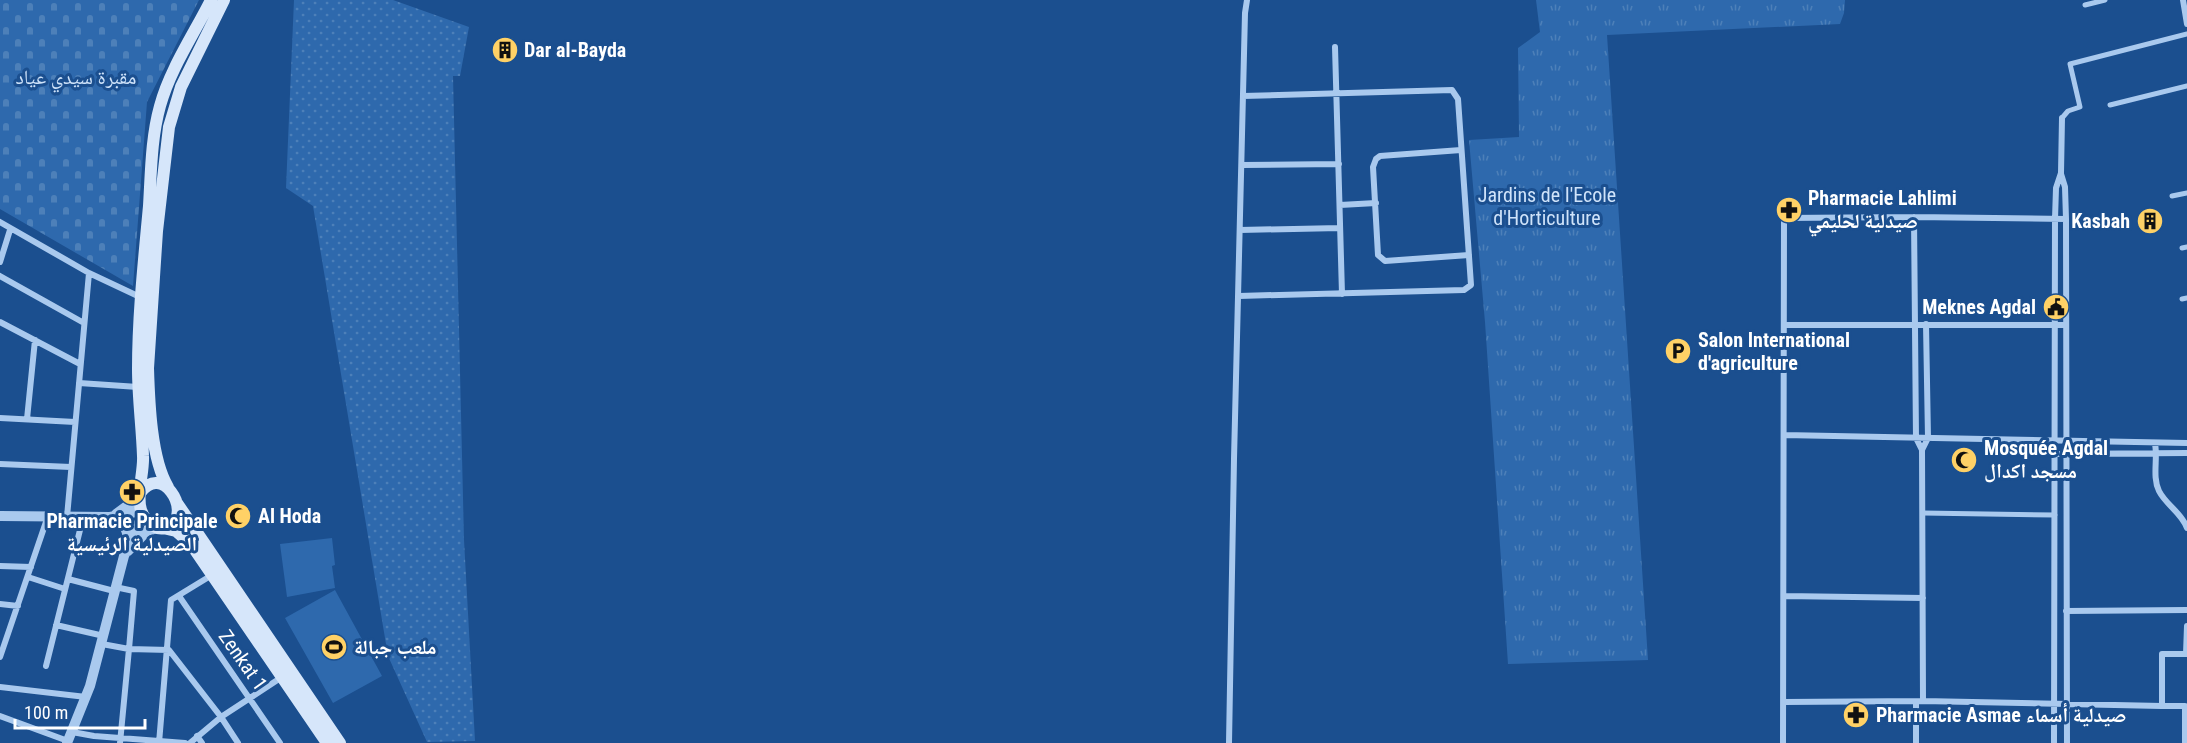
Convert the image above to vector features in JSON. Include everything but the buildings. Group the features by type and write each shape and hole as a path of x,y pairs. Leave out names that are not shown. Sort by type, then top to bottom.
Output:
{"main road":[{"path":"211,0 175,102 155,194 138,387 143,455 140,494 142,513 149,524 171,529 184,536 327,743"},
{"path":"199,35 224,0"},
{"path":"147,299 148,390 158,467 175,500 340,743"},
{"path":"140,494 144,488 154,483 168,488"},
{"path":"160,528 168,527 176,519 178,509 175,500"}],"street":[{"path":"1229,743 1233,471 1247,0"},
{"path":"2085,5 2105,0"},
{"path":"2183,0 2187,24"},
{"path":"2054,743 2055,219 2056,188 2061,173 2062,118 2068,111 2080,107 2070,64 2187,34"},
{"path":"1335,47 1342,294"},
{"path":"2110,105 2187,86"},
{"path":"1239,296 1464,290 1471,285 1458,99 1452,90 1243,96"},
{"path":"1461,150 1380,156 1376,159 1373,167 1378,255 1382,259 1414,260 1469,255"},
{"path":"1242,165 1339,164"},
{"path":"2061,173 2066,187 2067,743"},
{"path":"2172,196 2187,193"},
{"path":"1340,205 1376,203"},
{"path":"1914,217 1916,438 1922,450 1923,701"},
{"path":"1783,743 1784,218 2066,219"},
{"path":"0,222 10,230 89,273 147,299"},
{"path":"1240,231 1340,228"},
{"path":"0,262 10,230"},
{"path":"67,517 89,273"},
{"path":"0,276 84,322"},
{"path":"0,322 80,364"},
{"path":"1922,450 1928,438 1926,324"},
{"path":"1785,325 2066,325"},
{"path":"27,419 35,340"},
{"path":"78,383 138,387"},
{"path":"0,418 75,422"},
{"path":"1784,435 2187,443"},
{"path":"2155,444 2157,488 2166,502 2183,519 2187,528"},
{"path":"2056,454 2187,453"},
{"path":"0,464 71,467"},
{"path":"110,517 140,494"},
{"path":"0,516 83,518 142,513"},
{"path":"69,739 86,698 128,542 142,513"},
{"path":"1923,513 2066,514"},
{"path":"0,657 48,516"},
{"path":"110,517 118,520 124,526 128,534 128,542"},
{"path":"46,666 83,518"},
{"path":"124,556 147,531 160,528"},
{"path":"0,566 31,567"},
{"path":"159,742 169,650 171,600 212,575"},
{"path":"28,577 65,589"},
{"path":"68,579 134,591 120,740"},
{"name":"Zenkat 1","path":"179,596 280,743"},
{"path":"1784,596 1923,598"},
{"path":"0,604 18,606"},
{"path":"2066,611 2187,610"},
{"path":"56,625 129,649 169,650"},
{"path":"2162,706 2162,654 2186,654 2187,626"},
{"path":"169,650 221,717 238,743"},
{"path":"190,743 221,717 282,677"},
{"path":"0,687 86,698"},
{"path":"1784,702 1923,701 2185,706 2185,743"},
{"path":"1916,702 1916,743"},
{"path":"0,716 69,739 185,743"},
{"path":"196,736 202,743"}],"green space":[{"name":"مقبرة سيدي عياد","path":"0,0 199,0 147,102 133,286 0,209"},
{"path":"294,0 393,0 469,27 460,76 453,76 464,540 475,741 427,742 388,656 313,206 286,188"},
{"name":"Jardins de I'Ecole d'Horticulture","path":"1536,0 1845,0 1840,24 1607,35 1648,660 1508,664 1485,322 1469,140 1519,137 1518,48 1540,32"},
{"path":"332,538 335,588 287,597 280,544"},
{"name":"ملعب جبالة","path":"335,590 382,676 333,703 285,618"}],"place":[{"name":"Dar al-Bayda","path":"505,50"},
{"name":"Pharmacie Lahlimi صيدلية لحليمي","path":"1789,210"},
{"name":"Kasbah","path":"2150,221"},
{"name":"Meknes Agdal","path":"2056,307"},
{"name":"Salon International d'agriculture","path":"1678,351"},
{"name":"Mosquée Agdal مسجد اكدال","path":"1964,460"},
{"name":"Pharmacie Principale الصيدلية الرئيسية","path":"132,492"},
{"name":"Al Hoda","path":"238,516"},
{"name":"ملعب جبالة","path":"334,647"},
{"name":"Pharmacie Asmae صيدلية أسماء","path":"1856,715"}]}
